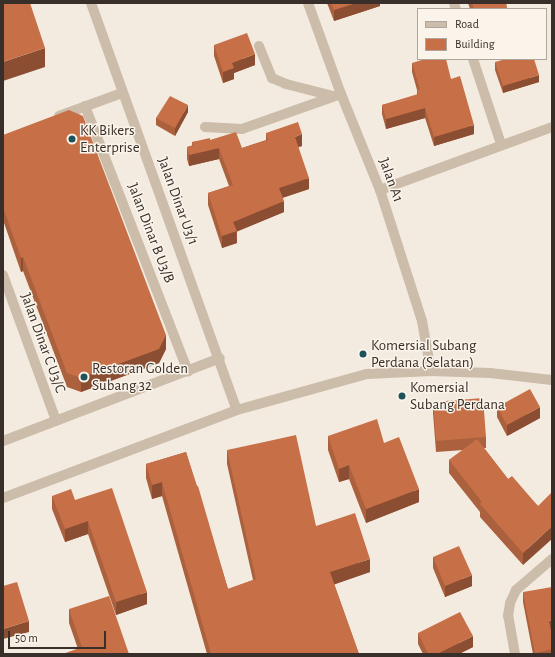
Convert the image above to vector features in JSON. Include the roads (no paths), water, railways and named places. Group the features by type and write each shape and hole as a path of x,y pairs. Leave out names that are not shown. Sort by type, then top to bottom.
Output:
{"street":[{"name":"Jalan Dinar U3/1","path":"91,3 122,93 220,358 237,410"},
{"name":"Jalan A1","path":"308,3 337,95 380,190 422,321 431,371"},
{"path":"259,46 272,78 286,84 337,95"},
{"path":"473,60 501,144"},
{"path":"48,120 122,93"},
{"path":"205,127 242,128 337,95"},
{"name":"Jalan Dinar B U3/B","path":"85,106 188,372"},
{"path":"380,190 501,144 552,127"},
{"name":"Jalan Dinar C U3/C","path":"4,281 56,421"},
{"path":"3,441 188,372 220,358"},
{"path":"3,498 237,410 366,374 431,371 490,373 552,380"},
{"path":"515,654 508,616 510,603 516,590 552,559"}],"place":[{"name":"KK Bikers Enterprise","path":"72,139"},
{"name":"Komersial Subang Perdana (Selatan)","path":"363,354"},
{"name":"Restoran Golden Subang 32","path":"84,377"},
{"name":"Komersial Subang Perdana","path":"402,396"}]}
